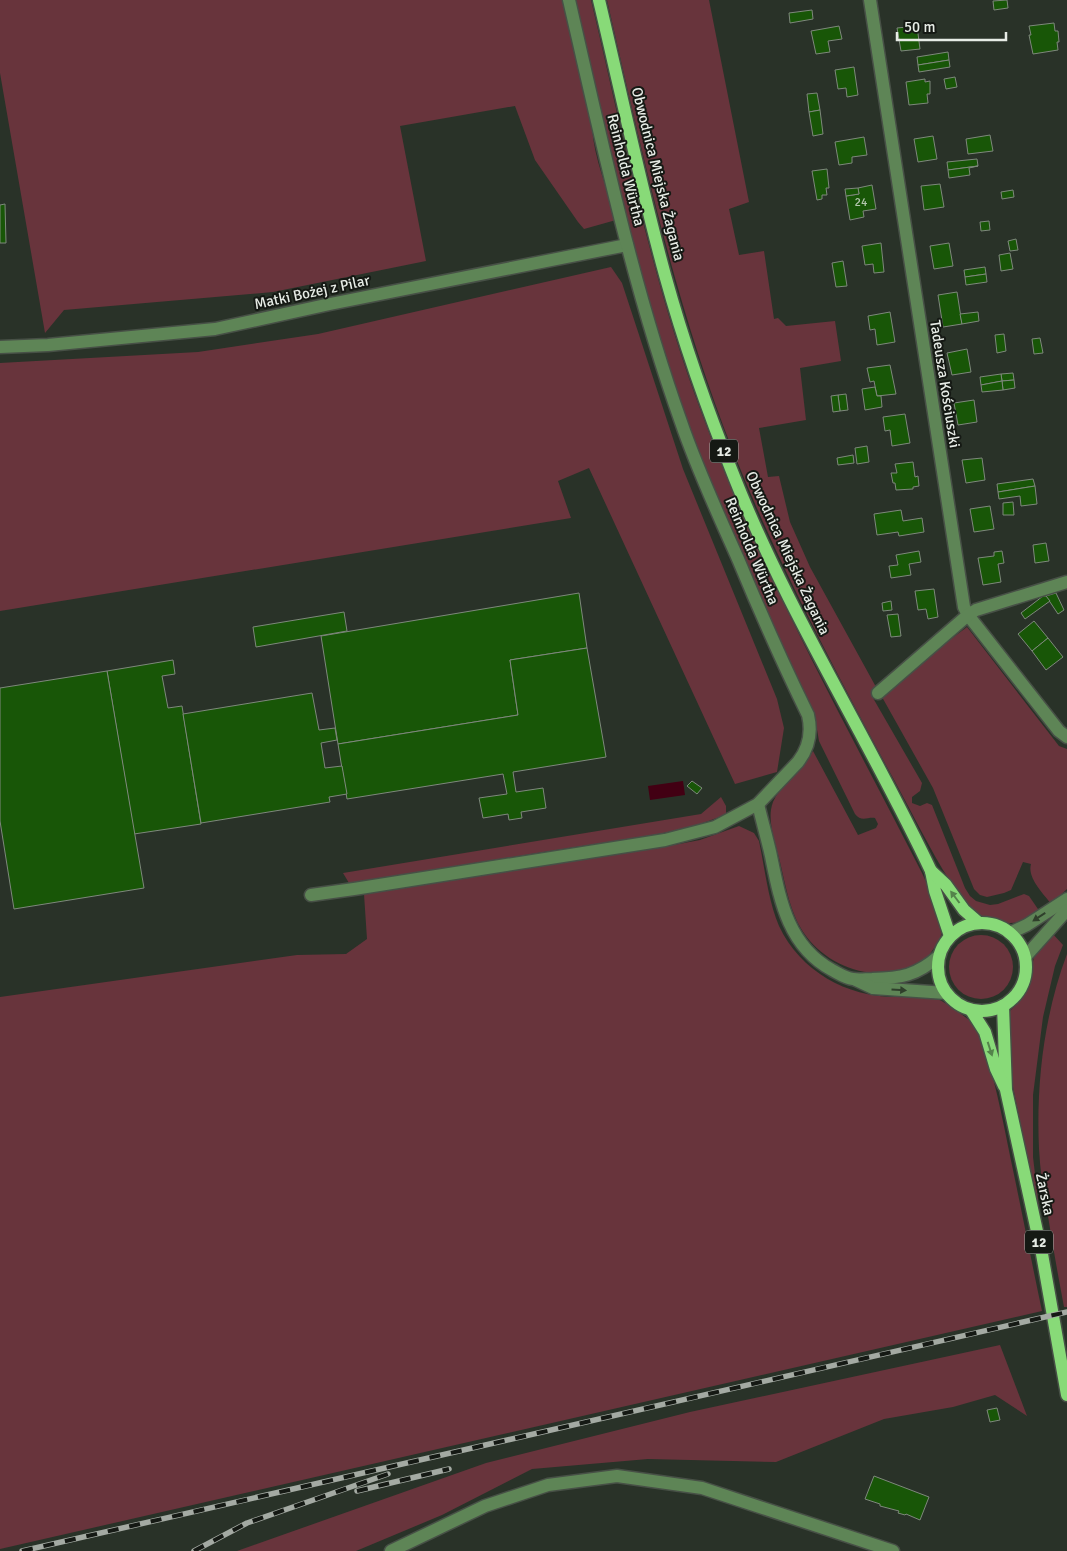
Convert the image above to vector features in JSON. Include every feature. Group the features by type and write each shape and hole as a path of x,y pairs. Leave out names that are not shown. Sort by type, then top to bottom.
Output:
{"main road":[{"name":"Obwodnica Miejska Żagania","path":"599,0 665,275 695,372 718,437 753,521 799,618 931,871 935,891 950,936"},
{"name":"Obwodnica Miejska Żagania","path":"931,871 946,885 964,910 979,922"},
{"name":"12","path":"979,922 996,925 1010,933"},
{"path":"979,922 963,927 950,936 939,956 938,975 946,993 957,1004 971,1010 987,1011 1003,1006 1019,990 1024,980 1026,969 1025,957 1017,940 1010,933"},
{"name":"Żarska","path":"1003,1006 1006,1090 1042,1254 1067,1394"},
{"name":"Żarska","path":"971,1010 985,1032 996,1069 1006,1090"}],"street":[{"name":"Reinholda Würtha","path":"311,895 354,890 665,840 715,827 758,804 802,756 809,740 810,724 808,715 786,670 714,505 681,423 627,245 569,0"},
{"name":"Tadeusza Kościuszki","path":"870,0 961,597 968,615 1059,731 1067,737"},
{"name":"Matki Bożej z Pilar","path":"0,347 48,345 215,328 627,245"},
{"path":"878,692 976,610 1067,582"},
{"path":"758,804 779,897 797,938 808,952 822,964 873,988 946,993"},
{"path":"1010,933 1027,925 1067,899"},
{"path":"1025,957 1067,910"},
{"path":"854,979 896,978 913,974 939,956"},
{"path":"391,1551 485,1506 548,1485 617,1476 702,1488 893,1551"}],"shaded area":[{"path":"0,0 563,0 592,127 595,151 616,220 584,229 535,160 515,106 400,126 426,261 273,292 64,310 45,333 0,73"},
{"path":"573,0 591,0 653,261 684,363 725,473 777,590 922,873 937,907 941,920 942,934 924,960 908,968 895,972 866,972 852,969 839,963 816,947 806,936 792,910 772,832 771,809 779,792 813,751 858,835 876,828 878,824 875,818 862,819 855,814 819,741 815,718 790,668 684,421 640,277"},
{"path":"607,0 709,0 749,202 729,209 739,255 764,251 774,319 778,318 786,326 835,321 841,361 800,368 806,420 759,428 768,477 779,476 790,522 810,567 876,687 873,698 922,783 920,791 912,797 912,803 920,806 927,803 932,805 965,888 970,896 976,901 990,905 998,904 1024,894 1029,896 1040,912 1025,919 1010,923 989,919 971,909 959,896 928,844 846,690 767,532 712,396 677,284 661,228"},
{"path":"611,267 622,283 683,469 777,699 784,728 777,772 735,784 589,468 558,481 571,518 0,611 0,363 198,352 318,334"},
{"path":"967,627 1059,746 1067,749 1067,889 1051,904 1033,880 1030,869 1031,864 1023,862 1011,890 987,897 980,895 974,889 933,788 882,697 931,654"},
{"path":"683,781 685,795 650,800 648,786"},
{"path":"721,797 726,806 726,814 710,821 674,831 349,883 343,873 701,814"},
{"path":"739,826 754,833 759,841 769,895 779,926 799,956 812,968 843,986 860,992 877,996 919,995 933,997 958,1012 975,1027 983,1045 997,1095 1042,1311 0,1549 0,997 297,955 346,954 367,939 364,894 679,844 700,840"},
{"path":"1052,933 1063,945 1055,966 1043,1017 1033,1095 1033,1157 1041,1225 1012,1082 1006,1024 1010,1011 1022,998 1029,985 1034,956"},
{"path":"981,935 999,940 1004,944 1008,949 1013,967 1008,985 1004,990 999,994 981,999 963,994 958,990 954,985 949,967 954,949 958,944 963,940"},
{"path":"1067,954 1067,1307 1064,1307 1042,1180 1038,1124 1040,1075 1047,1025 1052,1001"},
{"path":"1000,1345 1027,1416 995,1395 953,1407 884,1419 776,1462 648,1459 532,1469 442,1515 356,1551 237,1551 486,1463 690,1412"}],"building":[{"path":"1007,0 1008,8 994,10 993,1"},
{"path":"812,10 813,19 790,23 789,13"},
{"path":"1054,23 1055,31 1058,31 1058,50 1033,54 1029,26"},
{"path":"839,26 842,39 828,41 830,52 816,54 811,31"},
{"path":"917,26 920,49 901,51 897,28"},
{"path":"948,52 949,60 918,65 917,57"},
{"path":"949,60 950,67 919,72 918,65"},
{"path":"854,67 858,95 847,97 846,88 838,89 835,70"},
{"path":"955,77 957,87 946,89 944,79"},
{"path":"925,79 925,82 930,81 930,94 927,94 928,103 909,105 906,82"},
{"path":"817,93 820,110 809,112 807,94"},
{"path":"820,110 823,134 813,136 809,112"},
{"path":"990,135 993,151 968,154 966,139"},
{"path":"933,136 937,159 918,162 914,139"},
{"path":"864,137 867,155 852,157 852,163 839,165 835,142"},
{"path":"977,159 978,166 948,170 947,162"},
{"path":"978,166 969,168 970,175 949,178 948,170"},
{"path":"827,169 829,188 826,188 827,195 822,195 822,199 817,200 812,171"},
{"path":"940,184 944,207 924,210 921,186"},
{"path":"872,185 876,209 863,211 864,217 850,220 846,196 859,194 858,188"},
{"path":"858,188 859,194 846,196 845,189"},
{"path":"1013,190 1014,197 1002,199 1001,192"},
{"path":"5,204 6,243 0,243 0,205"},
{"path":"989,221 990,230 981,231 980,222"},
{"path":"1016,239 1018,250 1010,251 1008,241"},
{"path":"881,243 884,272 874,273 873,264 865,265 862,246"},
{"path":"949,243 953,266 934,269 930,246"},
{"path":"1010,253 1013,269 1001,271 999,255"},
{"path":"843,261 847,286 836,287 832,263"},
{"path":"985,267 986,274 965,277 964,270"},
{"path":"986,274 987,282 966,285 965,277"},
{"path":"957,292 962,324 943,327 938,295"},
{"path":"890,312 895,342 877,345 875,329 870,330 868,316"},
{"path":"978,312 979,321 962,324 960,314"},
{"path":"1004,334 1006,351 997,353 995,335"},
{"path":"1040,338 1043,353 1034,354 1032,339"},
{"path":"967,349 971,372 952,375 947,353"},
{"path":"890,365 896,394 877,396 874,381 870,382 867,368"},
{"path":"1013,373 1014,380 1002,381 1001,374"},
{"path":"1001,374 1002,381 981,385 980,377"},
{"path":"1014,380 1015,388 1003,390 1002,381"},
{"path":"1002,381 1003,390 982,392 981,385"},
{"path":"875,387 877,396 881,396 882,407 865,410 862,389"},
{"path":"846,394 848,410 840,411 838,395"},
{"path":"838,395 840,411 833,412 831,396"},
{"path":"974,400 977,422 958,425 954,403"},
{"path":"905,414 910,443 892,446 890,430 885,431 883,417"},
{"path":"867,446 869,462 857,464 855,448"},
{"path":"853,455 854,463 838,465 837,458"},
{"path":"982,458 985,480 966,483 962,460"},
{"path":"913,462 915,477 918,476 919,486 913,487 913,489 896,490 891,473 897,473 895,464"},
{"path":"1033,479 1035,486 998,492 997,484"},
{"path":"1035,486 1037,504 1021,506 1020,496 999,499 998,492"},
{"path":"1013,502 1014,515 1003,515 1003,503"},
{"path":"990,506 994,529 974,532 970,509"},
{"path":"901,510 903,521 922,518 924,532 899,536 898,532 877,535 874,514"},
{"path":"1046,543 1049,561 1035,563 1033,545"},
{"path":"919,551 921,562 909,564 911,575 891,578 889,566 898,565 896,555"},
{"path":"1002,551 1004,563 998,564 1001,582 983,585 978,558 994,556 994,552"},
{"path":"934,589 938,617 928,619 926,609 918,610 915,591"},
{"path":"579,593 587,648 510,660 518,715 338,744 321,636"},
{"path":"1056,593 1064,610 1058,614 1046,596"},
{"path":"1043,596 1046,596 1050,601 1025,619 1021,613"},
{"path":"891,601 892,610 883,611 882,603"},
{"path":"344,612 347,631 256,647 253,627"},
{"path":"898,614 901,636 891,637 887,615"},
{"path":"1034,621 1048,638 1032,651 1018,634"},
{"path":"1048,638 1063,657 1046,670 1032,651"},
{"path":"587,648 606,757 513,772 516,792 543,788 546,808 521,812 522,818 509,820 508,814 483,818 479,798 507,794 503,774 347,799 338,744 518,715 510,660"},
{"path":"173,660 175,674 162,676 168,708 182,706 201,824 134,834 107,671"},
{"path":"107,671 144,888 14,909 0,821 0,688"},
{"path":"312,693 319,730 335,728 337,740 321,743 325,768 342,766 347,794 329,797 330,802 201,823 183,714"},
{"path":"692,781 702,788 697,794 687,786"},
{"path":"997,1408 1000,1420 990,1422 987,1410"},
{"path":"874,1476 929,1497 920,1520 865,1499"}],"railway":[{"path":"22,1551 1067,1312"},
{"path":"357,1491 449,1469"},
{"path":"194,1551 247,1523 388,1474"}]}
